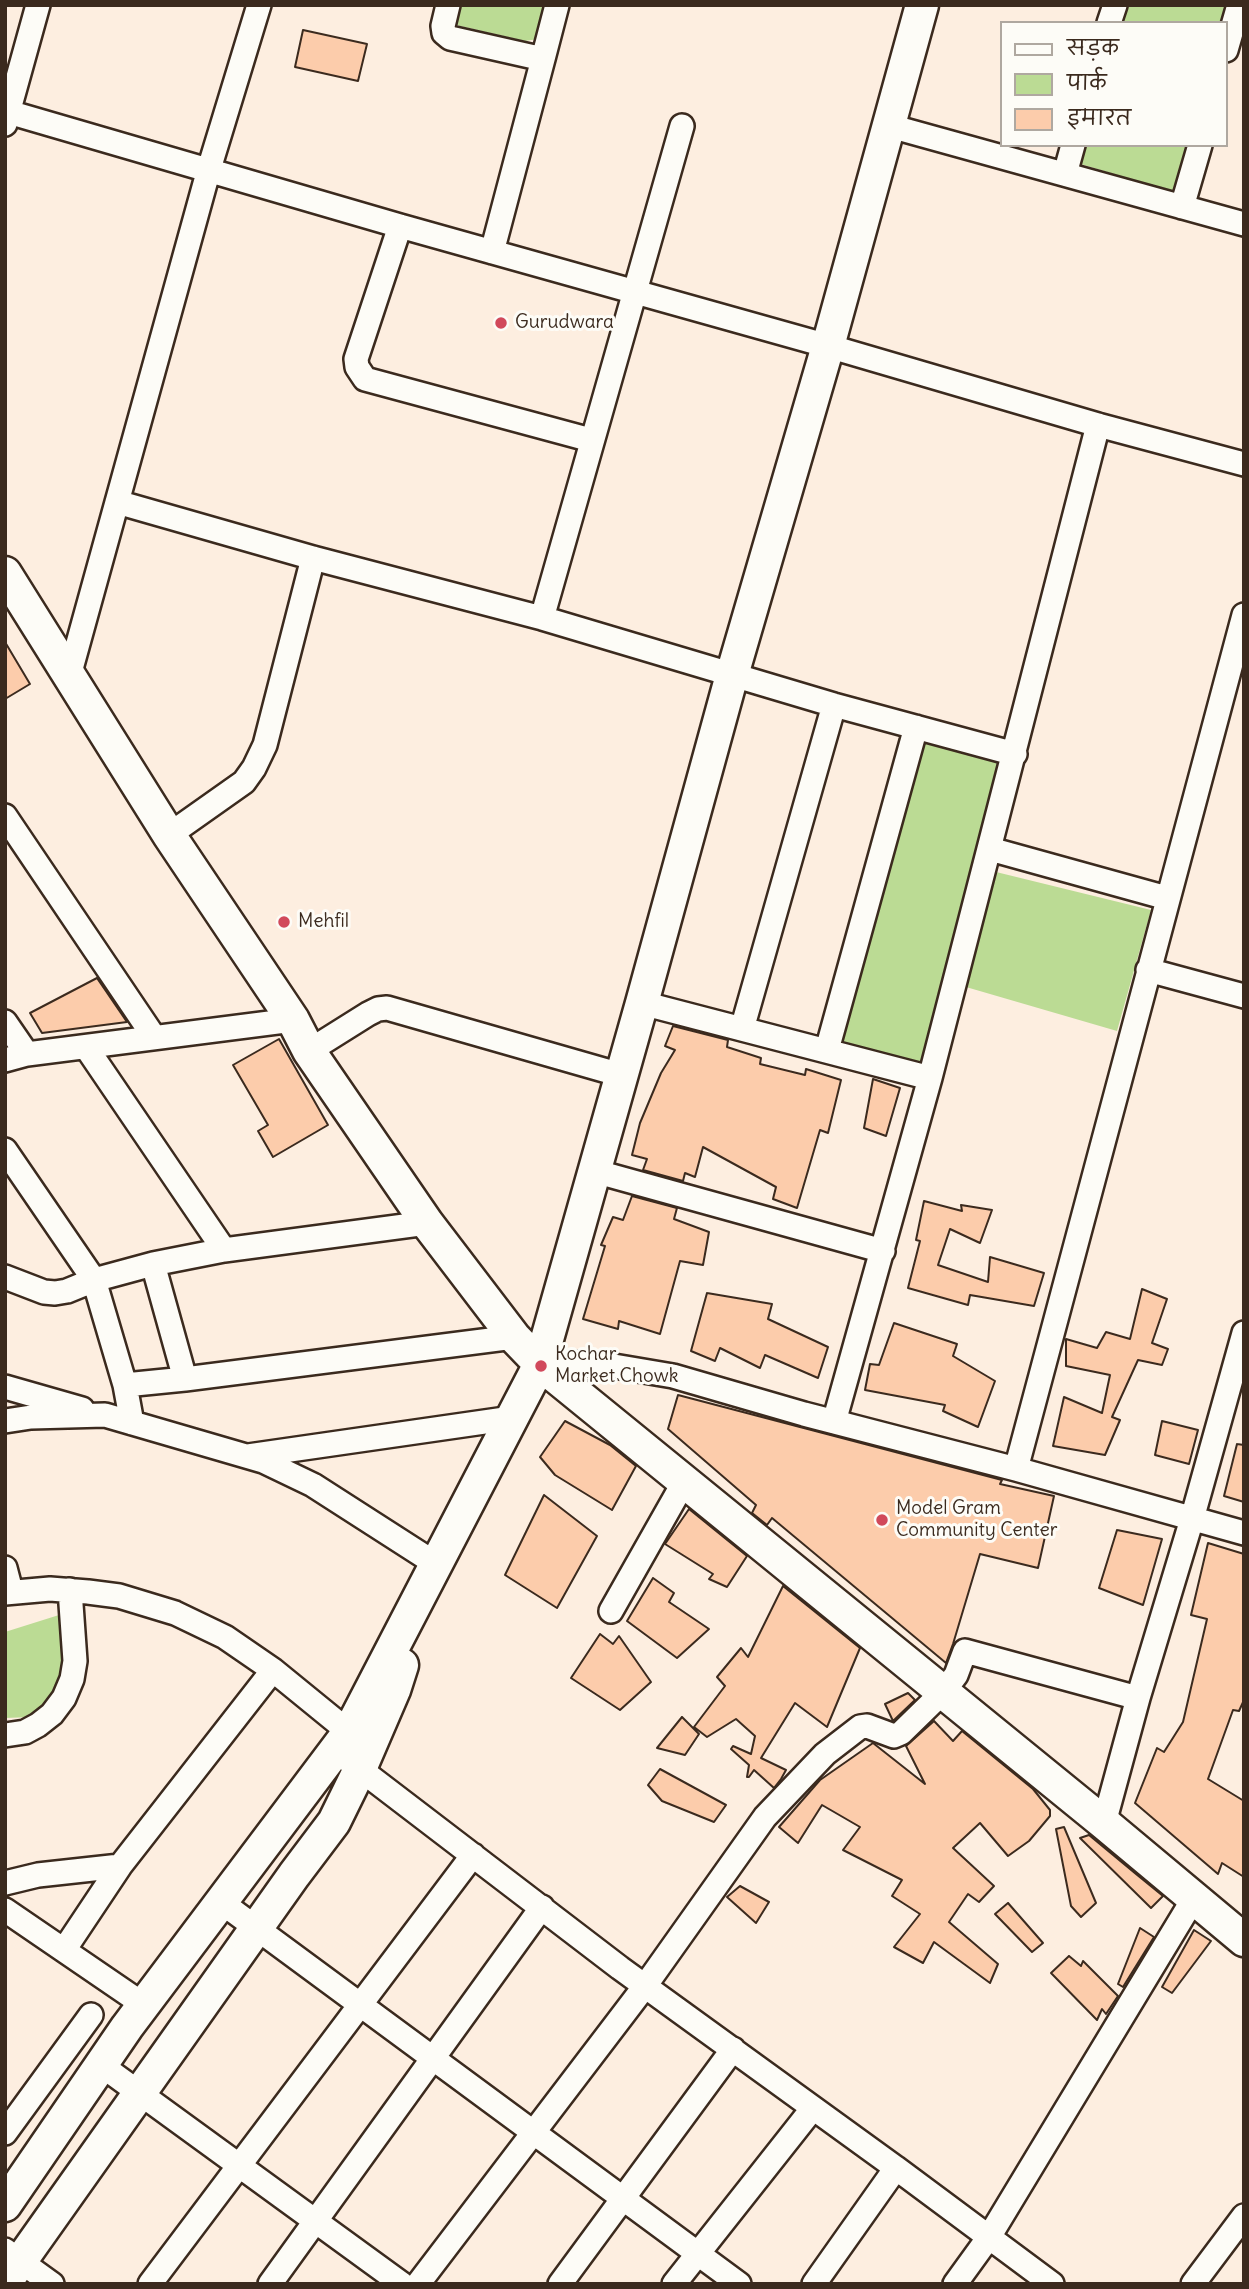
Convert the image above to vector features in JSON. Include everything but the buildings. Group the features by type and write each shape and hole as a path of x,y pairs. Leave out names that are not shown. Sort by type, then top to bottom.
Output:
{"street":[{"path":"38,5 6,116 209,169 1098,425 1244,464"},
{"path":"69,676 209,169 259,5"},
{"path":"448,5 443,26 444,33 450,38 543,59"},
{"path":"492,252 557,5"},
{"path":"5,2205 144,2005 342,1741 540,1364 922,5"},
{"path":"1228,43 1239,5"},
{"path":"542,618 682,126"},
{"path":"890,126 1244,224"},
{"path":"1065,174 1072,147"},
{"path":"1182,207 1199,147"},
{"path":"400,226 356,359 360,374 365,379 591,440"},
{"path":"834,1422 930,1078 1098,425"},
{"path":"117,502 313,558 542,618 834,705 1015,754"},
{"path":"169,835 244,782 254,768 265,745 313,558"},
{"path":"10,593 69,676 169,835 293,1020 309,1051 427,1223 514,1337 540,1364 1244,1940"},
{"path":"1016,1469 1244,615"},
{"path":"742,1029 834,705"},
{"path":"827,1050 916,727"},
{"path":"5,816 154,1037"},
{"path":"990,849 1167,898"},
{"path":"1148,970 1244,996"},
{"path":"642,1003 930,1078"},
{"path":"309,1051 368,1014 387,1008 621,1076"},
{"path":"5,1022 16,1057 293,1020"},
{"path":"86,1047 224,1250"},
{"path":"5,1150 94,1280 125,1384 132,1423"},
{"path":"594,1171 883,1251"},
{"path":"5,1277 44,1292 55,1293 94,1280 224,1250 427,1223"},
{"path":"153,1265 185,1379"},
{"path":"1104,1823 1244,1333"},
{"path":"125,1384 185,1379 514,1337"},
{"path":"540,1364 590,1364 673,1377 1244,1533"},
{"path":"5,1387 263,1461 313,1485 436,1564"},
{"path":"5,1421 31,1417 105,1415"},
{"path":"246,1456 512,1418"},
{"path":"611,1611 684,1482"},
{"path":"5,1568 8,1592 50,1589 118,1595 174,1613 225,1637 273,1670 342,1741 360,1769 645,1986 1052,2284"},
{"path":"5,1735 26,1732 38,1725 52,1714 64,1698 72,1679 75,1661 70,1590"},
{"path":"52,2284 10,2265 140,2093 334,1822 394,1690 408,1646 416,1603"},
{"path":"418,2284 645,1986 765,1817 825,1754 860,1727 867,1726 894,1736 901,1733 943,1692 956,1675 965,1651 1138,1698"},
{"path":"64,1950 120,1866 273,1670"},
{"path":"150,2284 473,1855"},
{"path":"5,1882 38,1875 120,1866"},
{"path":"955,2284 989,2237 1194,1898"},
{"path":"222,1902 739,2284"},
{"path":"270,2284 542,1907"},
{"path":"5,1910 144,2005"},
{"path":"5,2133 91,2015"},
{"path":"560,2284 733,2049"},
{"path":"101,2065 402,2284"},
{"path":"674,2284 813,2108"},
{"path":"814,2284 896,2168"},
{"path":"1193,2284 1244,2216"}],"green space":[{"path":"461,5 547,5 538,39 525,41 456,25"},
{"path":"1120,5 1229,5 1225,21 1116,21"},
{"path":"1081,147 1190,147 1178,193 1077,163"},
{"path":"915,735 1008,760 926,1069 840,1046"},
{"path":"992,871 1151,910 1117,1031 966,987"},
{"path":"59,1615 70,1654 55,1699 32,1717 5,1718 5,1632"}],"place":[{"name":"Gurudwara","path":"501,323"},
{"name":"Mehfil","path":"284,922"},
{"name":"Kochar Market Chowk","path":"541,1366"},
{"name":"Model Gram Community Center","path":"882,1520"}]}
